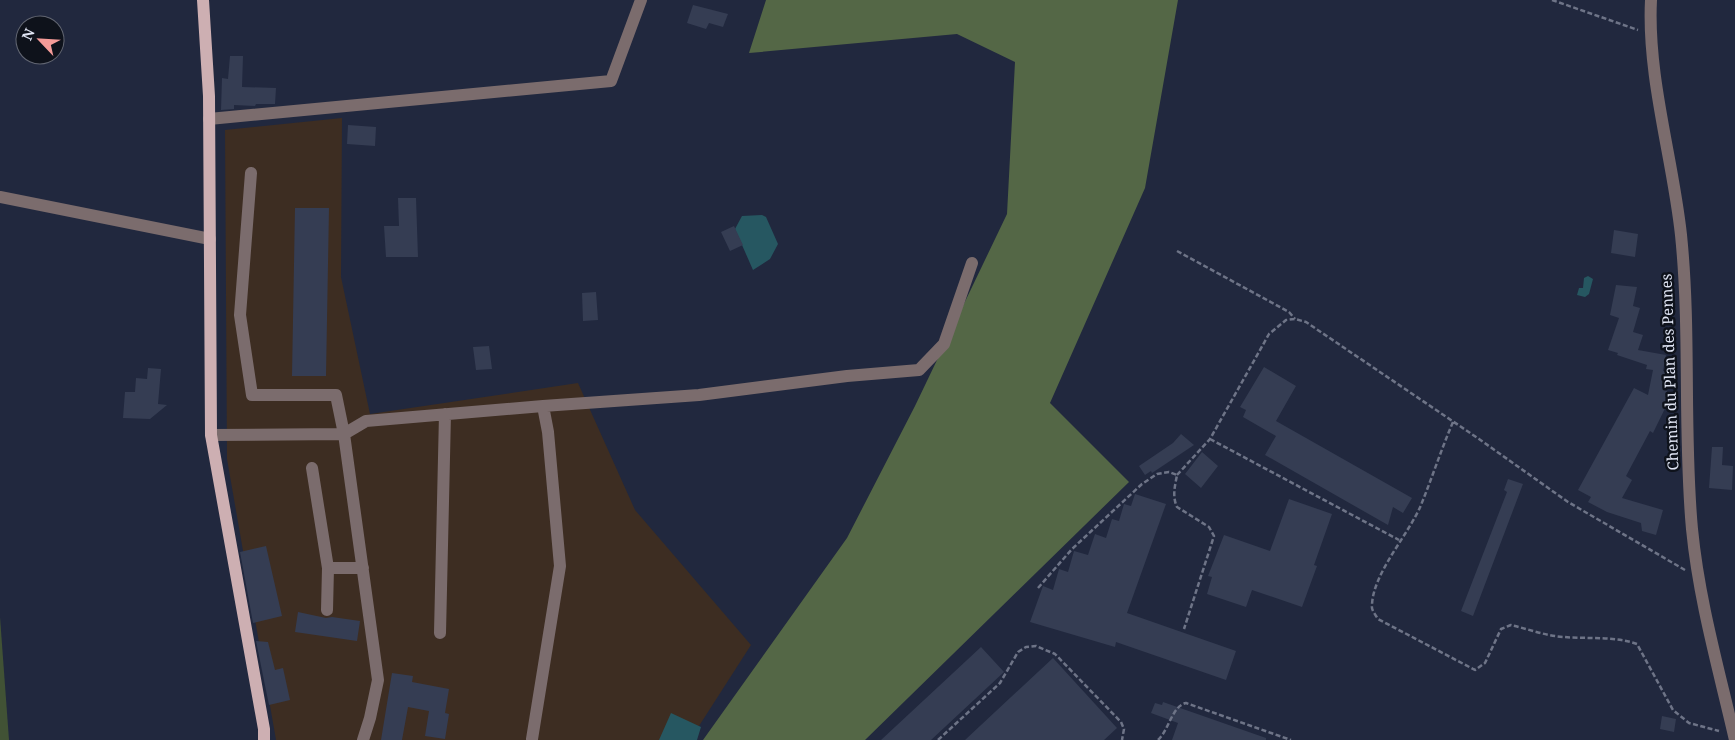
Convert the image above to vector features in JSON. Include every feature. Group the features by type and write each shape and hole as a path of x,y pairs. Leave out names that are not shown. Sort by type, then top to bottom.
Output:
{"main road":[{"path":"203,0 209,119 211,434 264,729 264,740"}],"street":[{"path":"209,119 611,81 641,0"},
{"name":"Chemin du Plan des Pennes","path":"1651,0 1651,34 1681,233 1686,290 1690,486 1697,570 1734,736"},
{"path":"251,173 240,315 252,395 336,395 344,434 378,680 363,740"},
{"path":"0,197 210,240"},
{"path":"211,434 344,434 366,421 700,395 919,370 944,344 972,263"},
{"path":"532,739 560,566 548,432 543,406"},
{"path":"440,632 445,414"},
{"path":"312,468 328,568 327,610"},
{"path":"328,568 363,568"}],"path":[{"path":"1552,0 1651,34"},
{"path":"1177,251 1289,312 1295,319"},
{"path":"1184,629 1214,536 1210,527 1177,507 1174,502 1174,490 1177,475 1210,439 1269,334 1286,320 1295,319 1306,322 1568,502 1678,567 1697,570"},
{"path":"1453,422 1420,505 1399,540 1378,584 1372,604 1373,612 1378,619 1475,670 1485,663 1501,629 1511,625 1554,636 1618,640 1637,644 1673,710 1678,715 1689,723 1734,736"},
{"path":"1210,439 1399,540"},
{"path":"1038,588 1072,549 1142,484 1157,474 1169,472 1177,475"},
{"path":"938,740 1000,683 1018,652 1026,647 1036,646 1045,648 1055,654 1121,722 1124,729 1122,740"},
{"path":"1158,740 1167,730 1177,708 1186,703 1291,740"}],"shaded area":[{"path":"766,0 1178,0 1145,188 1050,403 1129,482 865,740 703,740 847,538 915,406 1007,214 1015,62 957,34 749,53"},
{"path":"342,118 341,277 370,414 578,383 635,510 751,645 690,740 276,740 227,459 225,130"},
{"path":"762,215 766,217 778,244 770,259 753,270 735,229 742,216"},
{"path":"1588,276 1593,279 1589,294 1585,297 1577,295 1579,288 1583,288 1584,278"},
{"path":"0,617 9,740 0,740"},
{"path":"671,713 701,727 697,740 659,740"}],"building":[{"path":"693,5 728,14 723,27 709,23 706,29 687,23"},
{"path":"230,56 243,56 242,87 276,88 275,104 256,104 255,106 234,105 234,109 221,110 222,78 228,79"},
{"path":"348,125 376,127 375,146 347,144"},
{"path":"398,198 416,198 418,257 386,257 384,226 399,226"},
{"path":"295,208 329,208 326,376 292,376"},
{"path":"734,226 743,245 730,251 721,232"},
{"path":"1614,230 1638,234 1635,257 1611,253"},
{"path":"1616,285 1637,287 1633,306 1640,308 1633,332 1643,335 1638,350 1666,355 1663,371 1670,373 1667,392 1673,392 1653,433 1650,431 1626,476 1632,480 1622,498 1663,510 1656,535 1642,531 1641,523 1607,512 1588,502 1591,497 1578,490 1634,388 1648,395 1653,370 1646,369 1647,365 1608,350 1619,318 1610,315"},
{"path":"596,292 598,320 583,321 582,293"},
{"path":"489,346 492,369 476,370 473,347"},
{"path":"1264,367 1296,386 1276,421 1412,498 1403,513 1393,507 1388,525 1265,455 1276,436 1243,417 1246,410 1240,407"},
{"path":"148,368 161,369 158,404 167,405 150,419 123,418 125,392 135,392 136,378 147,379"},
{"path":"1181,434 1194,445 1152,473 1151,471 1145,475 1139,466 1173,443"},
{"path":"1712,447 1723,447 1722,465 1733,466 1732,490 1709,488"},
{"path":"1202,452 1218,466 1201,488 1185,474"},
{"path":"1508,479 1523,484 1473,616 1461,611 1507,492 1504,490"},
{"path":"1135,494 1166,504 1127,613 1236,651 1226,680 1116,642 1115,647 1030,622 1043,586 1053,590 1059,569 1068,572 1074,551 1088,555 1095,534 1106,538 1112,519 1119,521 1124,504 1131,506"},
{"path":"1289,499 1332,514 1314,565 1317,566 1302,607 1252,590 1246,607 1207,594 1212,577 1208,576 1224,535 1270,551"},
{"path":"266,546 282,616 253,623 240,552"},
{"path":"298,612 326,618 332,617 360,621 357,641 295,632"},
{"path":"256,641 268,642 275,670 283,668 290,700 269,705"},
{"path":"981,647 1004,672 931,740 881,740"},
{"path":"1053,658 1117,728 1104,740 965,740"},
{"path":"392,673 413,676 412,682 449,689 445,713 449,714 445,739 425,736 429,711 408,707 402,740 381,740"},
{"path":"1163,702 1266,738 1266,740 1172,740 1178,723 1151,713 1155,703 1162,705"},
{"path":"1662,716 1676,719 1674,732 1660,729"}]}
